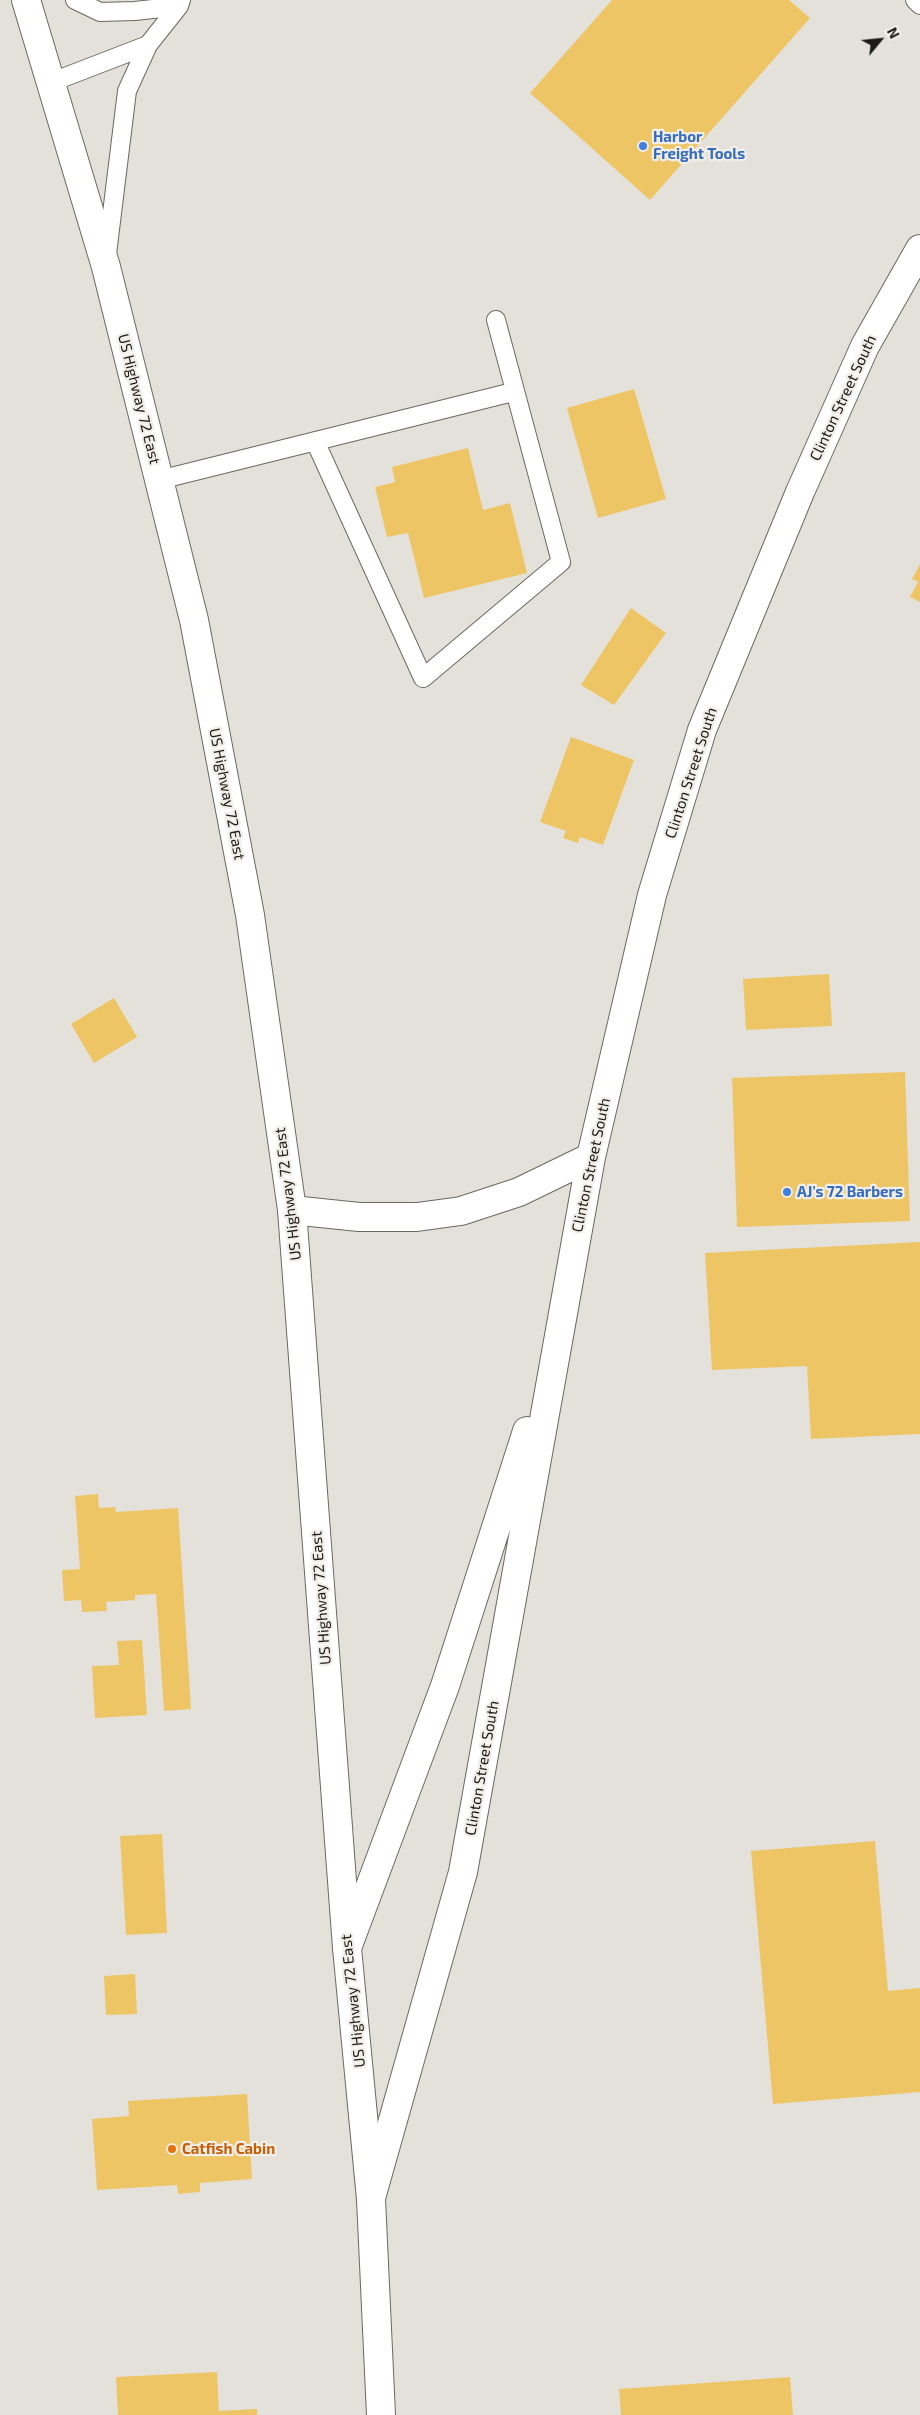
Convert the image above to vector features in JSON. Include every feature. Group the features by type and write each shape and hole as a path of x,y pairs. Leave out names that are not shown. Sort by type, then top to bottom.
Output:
{"main road":[{"name":"US Highway 72 East","path":"26,0 106,267 194,620 250,915 292,1210 347,1948 371,2199 381,2415"},
{"name":"Clinton Street South","path":"371,2199 463,1872 591,1156 652,895 702,730 800,492 865,346 920,249"},
{"path":"292,1210 359,1216 417,1217 461,1211 519,1192 591,1156"},
{"name":"Clinton Street South","path":"347,1948 445,1686 559,1329"}],"lane":[{"path":"75,0 100,12 135,11 180,3"},
{"path":"915,0 920,5"},
{"path":"106,267 126,91 148,45 180,3"},
{"path":"52,82 148,45"},
{"path":"315,441 423,678 561,562 513,392 496,320"},
{"path":"159,480 513,392"}],"building":[{"name":"Harbor Freight Tools","path":"612,0 789,0 810,18 650,200 530,93"},
{"path":"634,389 666,499 598,518 567,408"},
{"path":"468,448 483,510 510,503 527,573 424,598 408,533 387,537 375,487 395,482 392,467"},
{"path":"920,564 920,602 910,597 918,582 912,579"},
{"path":"631,608 666,633 614,705 581,685"},
{"path":"571,737 634,760 603,845 580,837 578,843 563,838 566,831 540,822"},
{"path":"829,974 832,1026 746,1030 743,979"},
{"path":"114,998 137,1037 94,1063 71,1024"},
{"path":"905,1072 910,1221 737,1227 732,1078"},
{"path":"920,1242 920,1434 811,1439 807,1366 712,1370 705,1253"},
{"path":"98,1494 99,1508 115,1507 116,1512 178,1508 191,1709 164,1711 156,1594 135,1595 135,1600 106,1602 107,1611 82,1612 81,1600 64,1601 62,1570 80,1569 75,1496"},
{"path":"142,1640 147,1715 95,1718 92,1666 119,1665 117,1641"},
{"path":"162,1834 167,1933 126,1935 120,1836"},
{"path":"875,1841 888,1991 920,1988 920,2092 773,2104 751,1851"},
{"path":"135,1974 137,2014 106,2015 104,1976"},
{"name":"Catfish Cabin","path":"247,2094 252,2179 200,2183 200,2192 178,2194 177,2185 97,2190 92,2119 129,2116 128,2101"},
{"path":"217,2372 219,2411 257,2409 257,2415 118,2415 116,2377"},
{"path":"790,2377 793,2415 621,2415 619,2389"}],"place":[{"name":"Harbor Freight Tools","path":"643,146"},
{"name":"AJ's 72 Barbers","path":"787,1192"},
{"name":"Catfish Cabin","path":"172,2149"}]}
